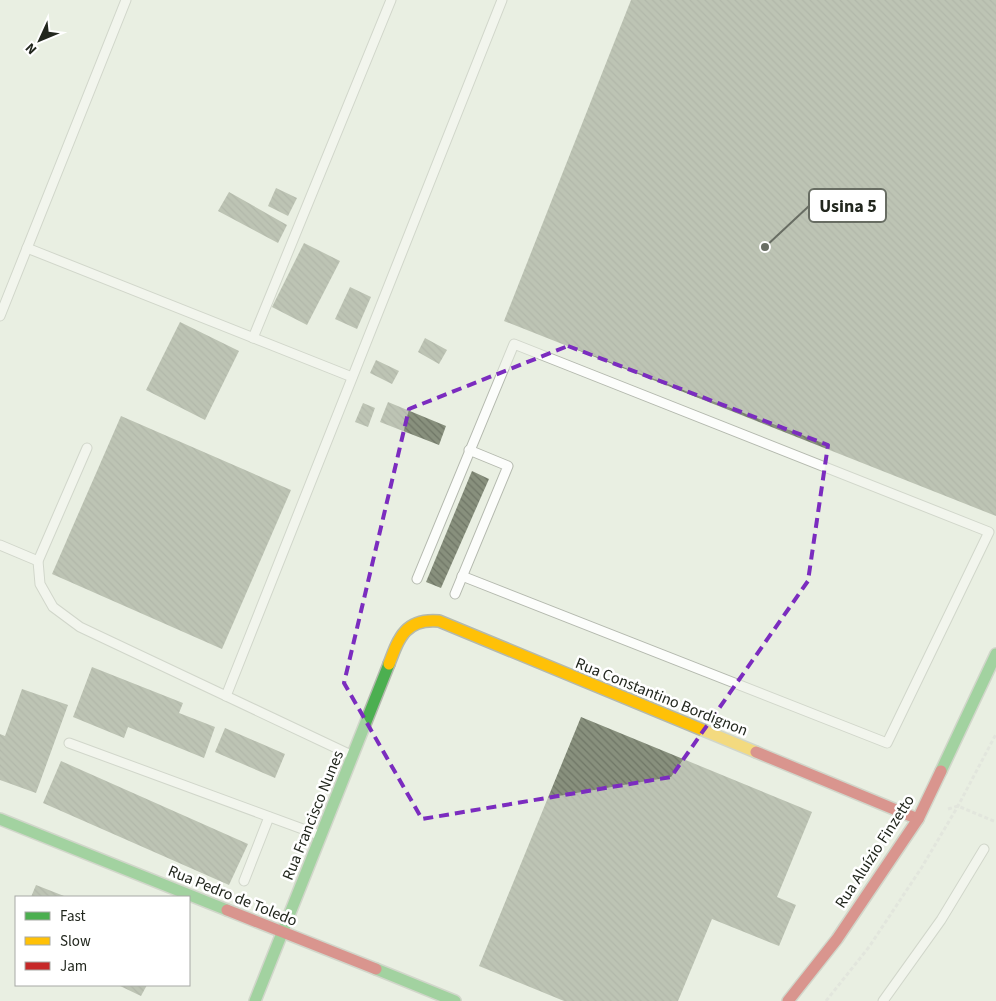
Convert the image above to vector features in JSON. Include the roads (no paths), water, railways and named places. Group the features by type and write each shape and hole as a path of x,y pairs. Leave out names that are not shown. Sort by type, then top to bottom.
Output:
{"street":[{"name":"Rua Constantino Bordignon","path":"398,640 402,633 416,622 423,620 439,621 918,819"},
{"name":"Rua Francisco Nunes","path":"255,1001 398,640"},
{"name":"Rua Aluízio Finzetto","path":"788,1001 837,939 918,819 996,654"},
{"name":"Rua Pedro de Toledo","path":"0,819 455,1001"}],"lane":[{"path":"0,316 126,0"},
{"path":"253,338 391,0"},
{"path":"226,696 502,0"},
{"path":"27,248 352,377"},
{"path":"417,579 514,344 989,532 887,743 462,576"},
{"path":"87,448 38,561 40,584 53,607 80,627 353,756"},
{"path":"455,594 508,466 469,450"},
{"path":"0,545 38,561"},
{"path":"69,743 322,835"},
{"path":"244,880 269,817"},
{"path":"883,1001 941,920 984,849"}],"place":[{"name":"Usina 5","path":"765,247"}]}
